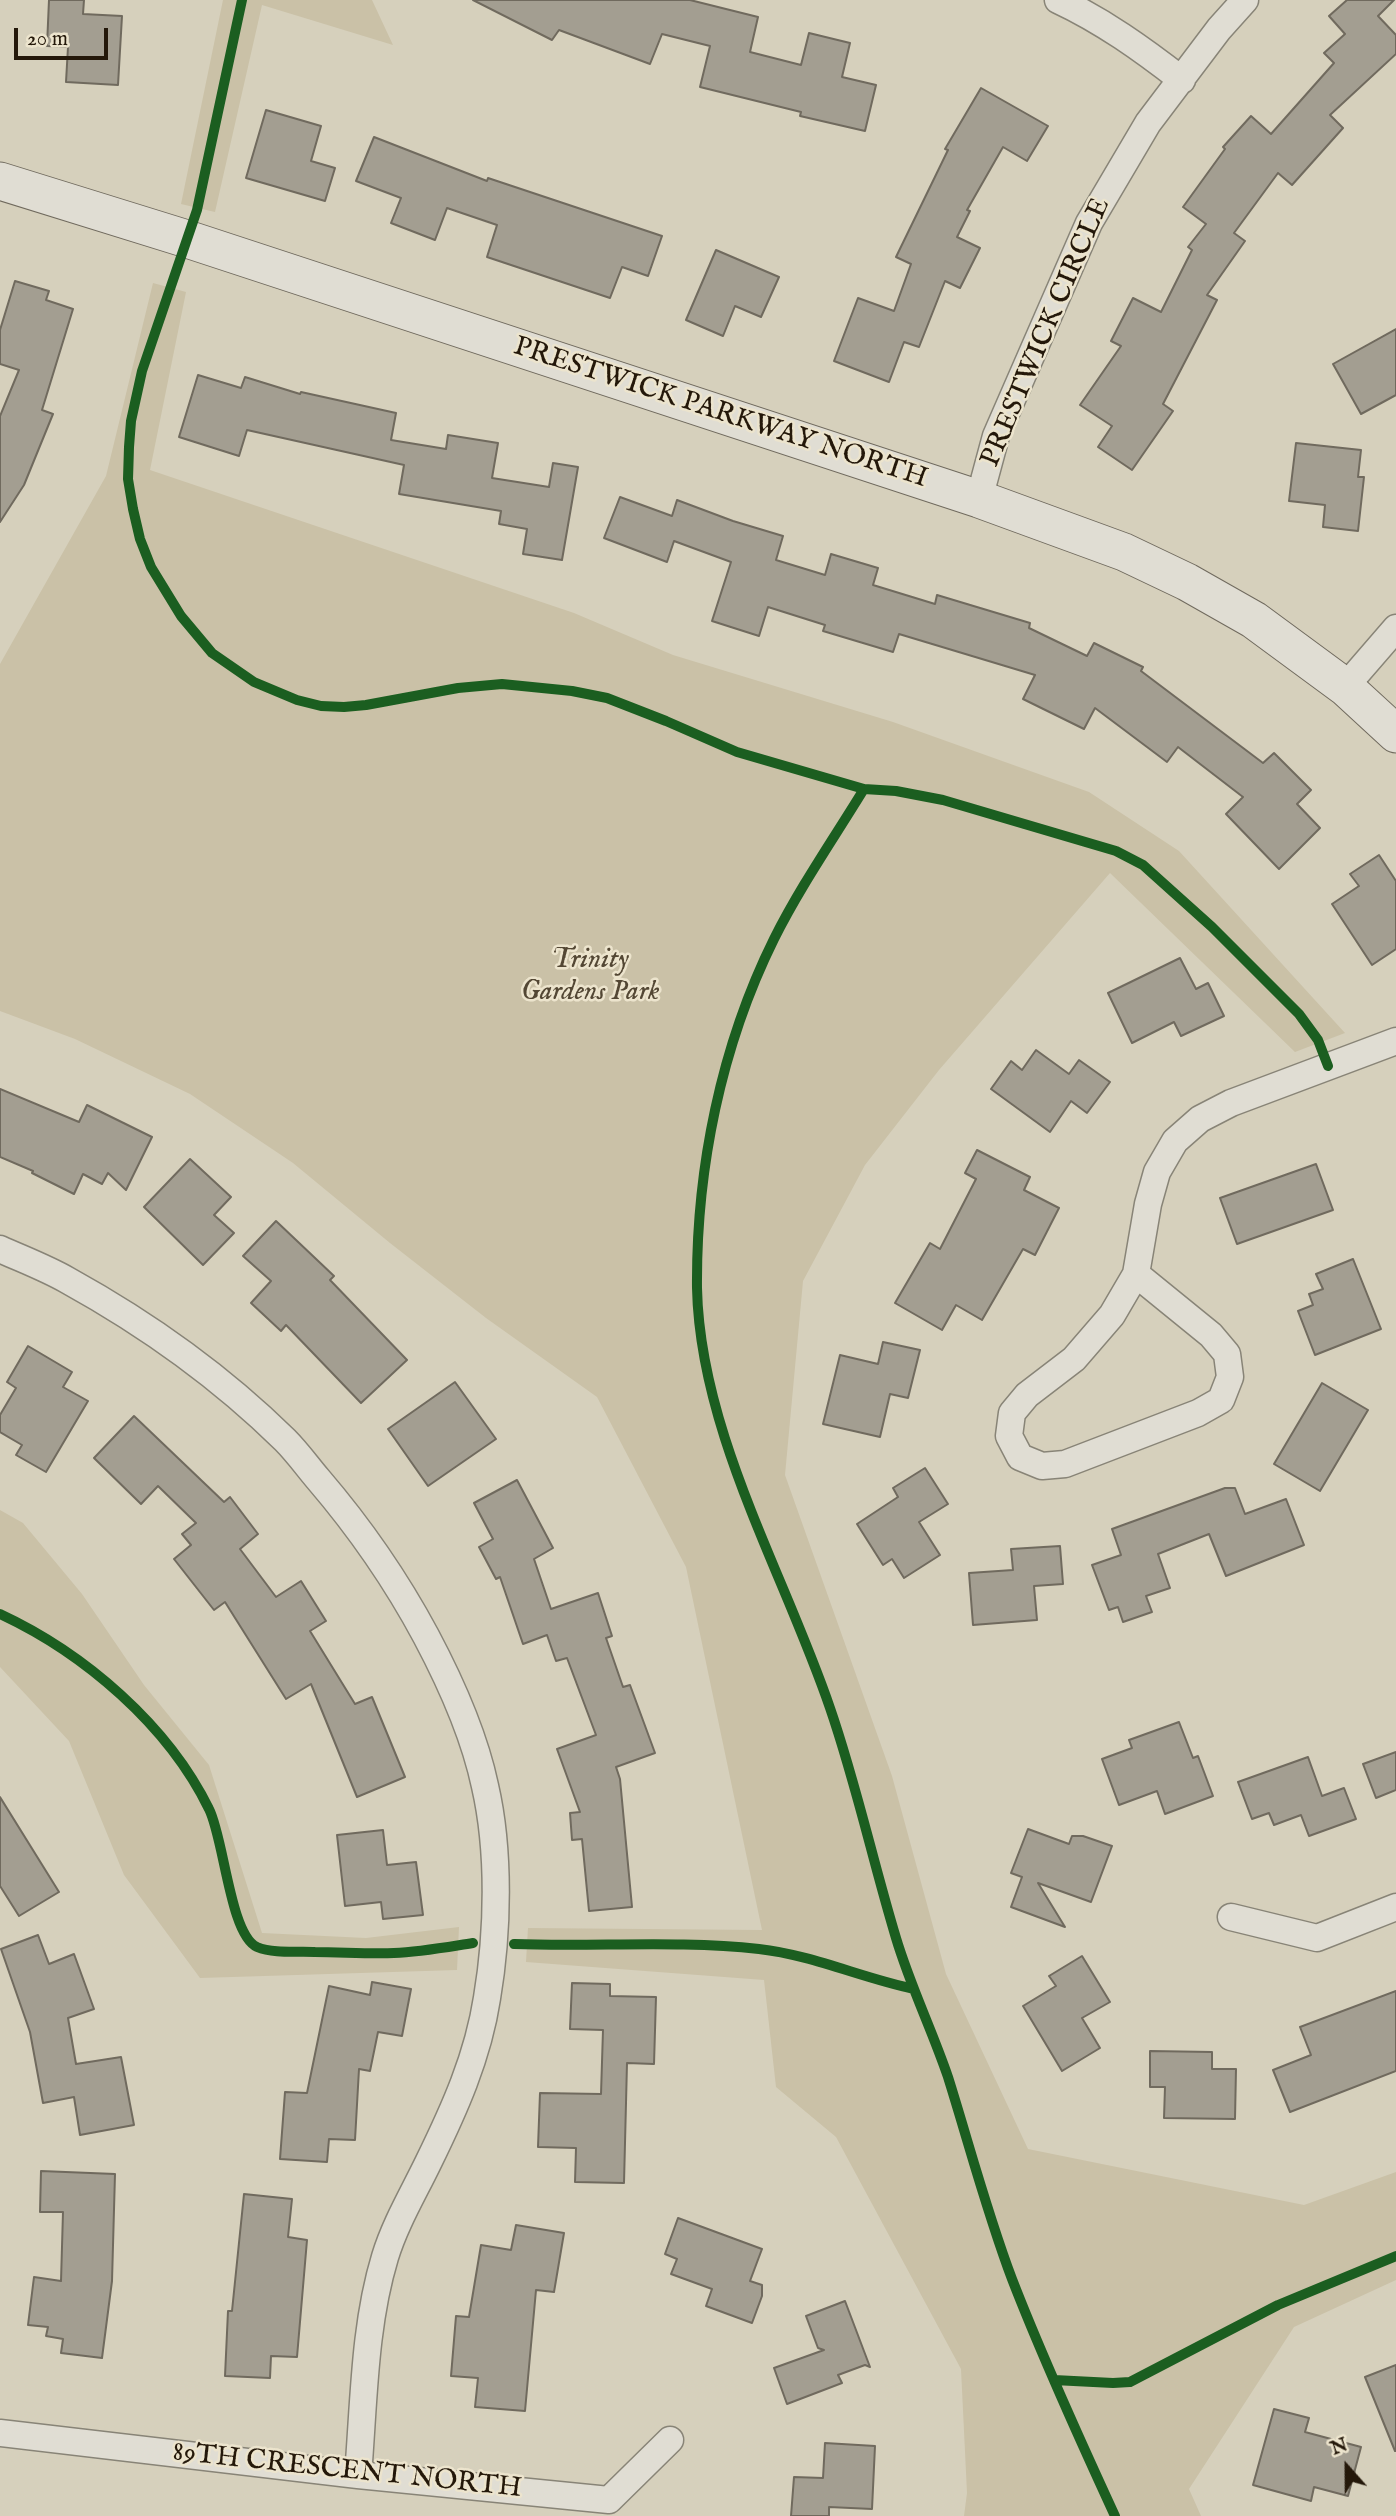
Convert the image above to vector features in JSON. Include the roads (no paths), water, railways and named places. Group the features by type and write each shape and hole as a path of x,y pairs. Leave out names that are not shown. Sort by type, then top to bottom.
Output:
{"street":[{"path":"1058,0 1086,13 1139,47 1182,80"},
{"name":"PRESTWICK CIRCLE","path":"979,499 996,436 1089,223 1148,123 1219,29 1245,0"},
{"name":"PRESTWICK PARKWAY NORTH","path":"0,181 187,239 979,499 1124,552 1187,582 1254,620 1345,687 1396,734"},
{"path":"1345,687 1396,628"},
{"path":"1136,1274 1211,1335 1227,1354 1230,1377 1221,1400 1198,1413 1065,1464 1042,1466 1020,1457 1009,1436 1012,1413 1027,1395 1074,1359 1112,1315 1136,1274 1148,1204 1157,1172 1175,1141 1200,1119 1231,1103 1396,1041"},
{"path":"0,1249 65,1278 144,1326 217,1380 286,1442 347,1513 400,1588 442,1666 468,1729 486,1787 493,1847 495,1902 494,1944 487,1999 460,2097 403,2211 386,2256 372,2314 358,2475"},
{"path":"1231,1917 1317,1938 1396,1907"},
{"name":"89TH CRESCENT NORTH","path":"0,2433 358,2475 609,2500 670,2440"}],"park label":[{"name":"Trinity Gardens Park","path":"590,977"}]}
